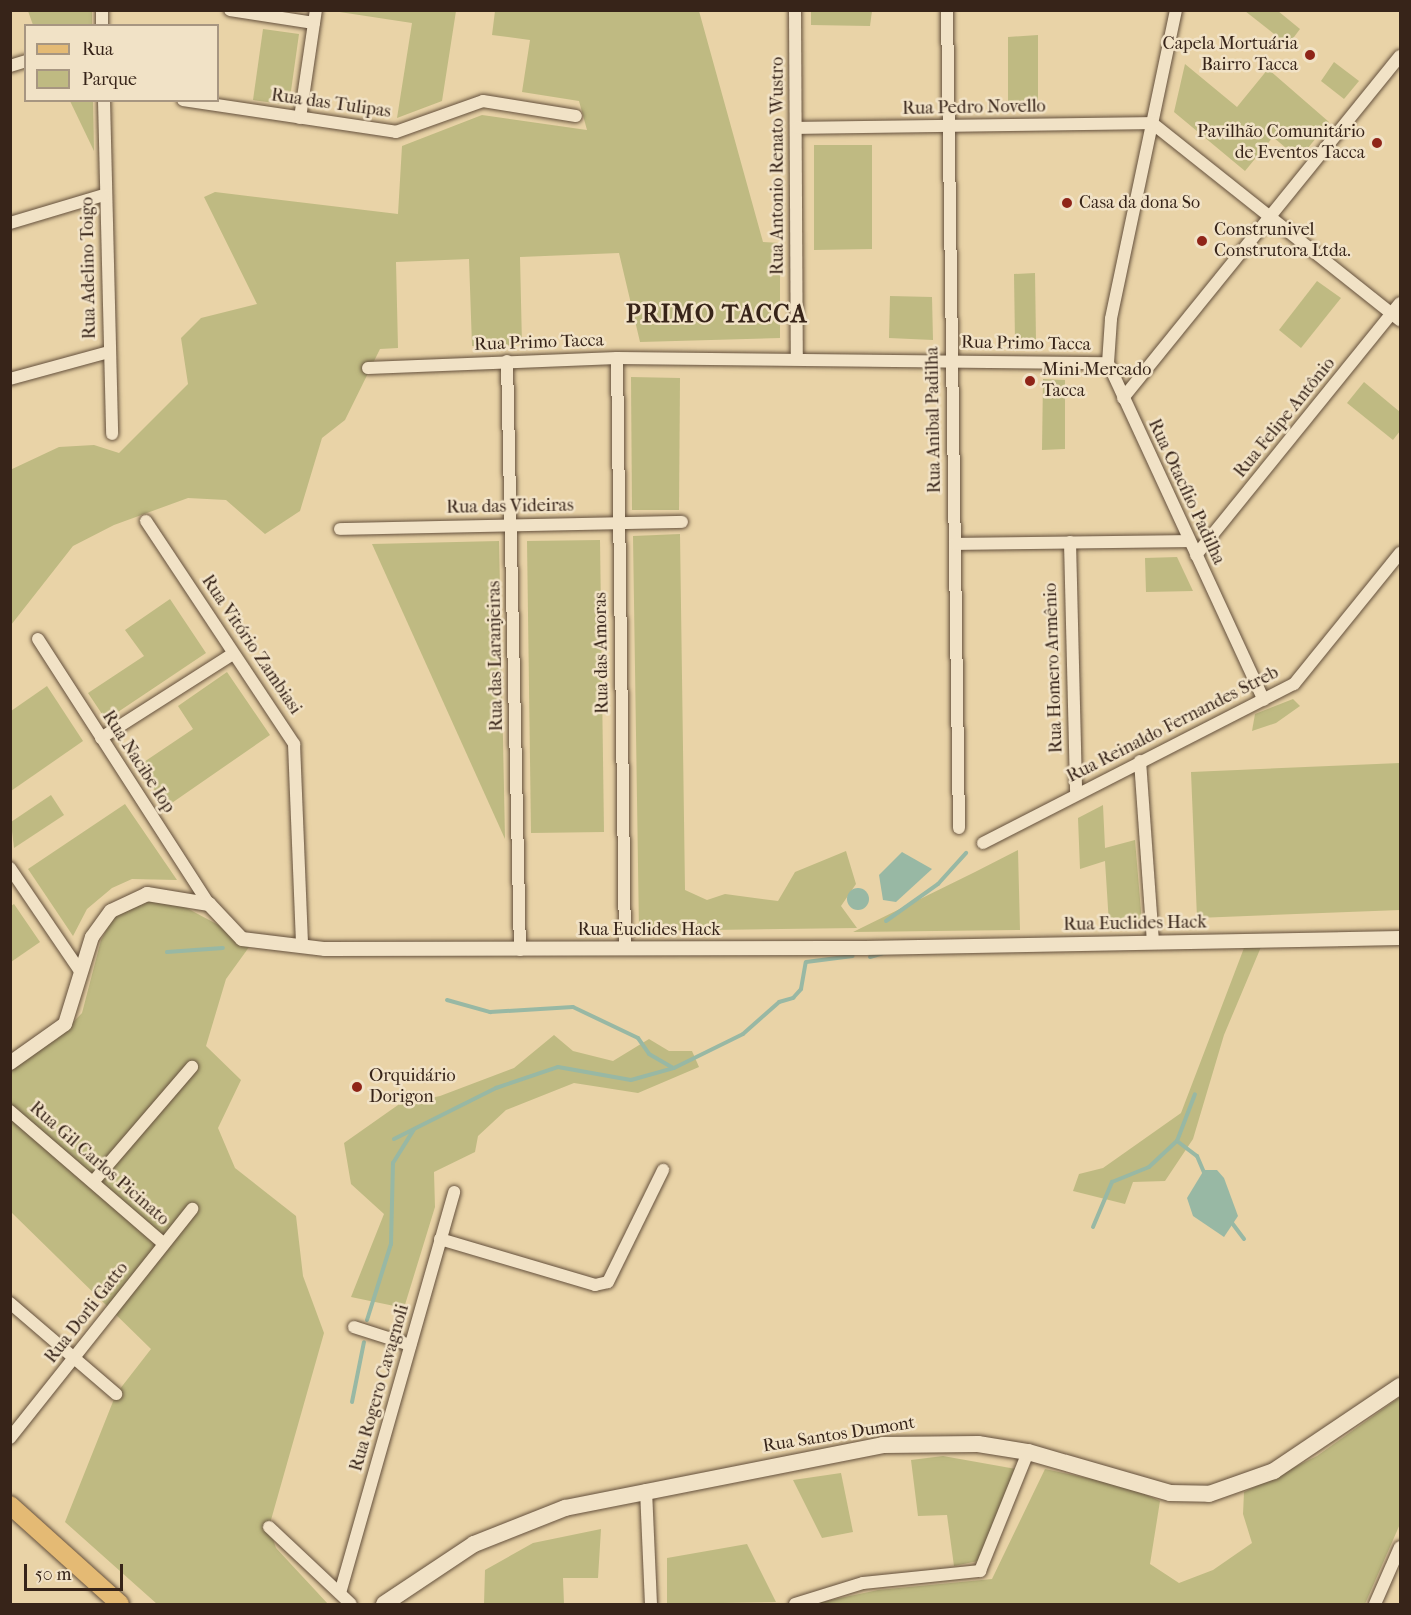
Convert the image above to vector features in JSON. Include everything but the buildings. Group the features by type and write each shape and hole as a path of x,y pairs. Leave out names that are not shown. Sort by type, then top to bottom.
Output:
{"main road":[{"name":"Rua Santos Dumont","path":"384,1605 466,1549 514,1525 646,1490 883,1445 978,1444 1028,1452 1129,1484 1209,1494 1274,1471 1401,1386"},
{"path":"10,1505 120,1605"}],"street":[{"path":"230,10 315,17 300,118"},
{"name":"Rua Antonio Renato Wustro","path":"795,10 797,357"},
{"name":"Rua Anibal Padilha","path":"947,10 959,828"},
{"name":"Rua Otacílio Padilha","path":"1176,10 1111,319 1108,363 1264,700"},
{"path":"1123,398 1401,56"},
{"name":"Rua das Tulipas","path":"196,102 396,132 483,101 576,116"},
{"name":"Rua Adelino Toigo","path":"104,102 104,195 112,434"},
{"path":"1152,123 1396,317"},
{"name":"Rua Pedro Novello","path":"796,128 1152,123"},
{"path":"10,223 104,195"},
{"name":"Rua Felipe Antônio","path":"1196,555 1396,317 1401,303"},
{"path":"10,379 109,352"},
{"name":"Rua Primo Tacca","path":"368,368 618,358 797,357 1108,363"},
{"name":"Rua das Amoras","path":"618,358 618,522 625,948"},
{"name":"Rua das Laranjeiras","path":"507,361 520,950"},
{"name":"Rua Vitório Zambiasi","path":"146,521 294,744 302,944"},
{"name":"Rua das Videiras","path":"340,530 682,522"},
{"path":"955,544 1189,541"},
{"name":"Rua Homero Armênio","path":"1070,542 1076,793"},
{"name":"Rua Reinaldo Fernandes Streb","path":"983,843 1076,793 1294,684 1401,553"},
{"name":"Rua Nacibe Iop","path":"38,639 209,904"},
{"path":"101,738 233,654"},
{"path":"1140,761 1153,941"},
{"path":"10,868 80,971"},
{"path":"10,1063 65,1024 80,971 102,923 128,902 164,894 209,904"},
{"name":"Rua Euclides Hack","path":"209,904 242,939 302,944 325,949 520,950 1401,938"},
{"path":"93,1182 192,1067"},
{"name":"Rua Gil Carlos Picinato","path":"10,1111 164,1244"},
{"path":"440,1239 595,1285 608,1282 663,1170"},
{"name":"Rua Rogero Cavagnoli","path":"340,1593 454,1192"},
{"name":"Rua Dorli Gatto","path":"10,1438 192,1209"},
{"path":"10,1303 116,1394"},
{"path":"354,1327 410,1345"},
{"path":"795,1605 863,1583 980,1572 1028,1452"},
{"path":"646,1490 651,1605"},
{"path":"269,1527 351,1605"},
{"path":"1375,1605 1401,1547"}],"green space":[{"path":"28,11 92,11 92,24 33,24"},
{"path":"333,11 456,11 442,101 397,118 412,23"},
{"path":"495,11 699,11 763,242 780,243 780,338 640,342 619,253 520,257 522,345 472,346 469,259 396,262 398,348 380,349 345,420 322,438 300,511 265,534 226,500 188,498 114,525 73,546 11,625 10,470 59,447 94,445 119,453 188,384 181,338 201,318 257,304 204,197 215,192 398,214 402,146 482,115 587,130 579,101 522,92 530,40 492,35"},
{"path":"811,11 872,11 870,26 811,25"},
{"path":"1245,11 1278,11 1300,29 1288,45"},
{"path":"263,29 299,34 289,105 253,100"},
{"path":"1038,35 1038,108 1008,108 1008,37"},
{"path":"1334,62 1359,81 1344,99 1321,81"},
{"path":"1185,64 1237,107 1268,69 1329,122 1299,159 1273,137 1245,171 1174,112"},
{"path":"70,102 93,102 94,151"},
{"path":"814,145 872,145 872,249 814,250"},
{"path":"1035,273 1036,341 1015,341 1014,274"},
{"path":"1317,281 1341,298 1301,348 1279,330"},
{"path":"890,296 932,297 933,340 889,338"},
{"path":"631,377 680,378 679,510 632,510"},
{"path":"1043,379 1065,380 1065,449 1042,450"},
{"path":"1364,382 1400,412 1400,431 1393,440 1347,403"},
{"path":"680,534 685,890 707,900 725,894 778,901 795,872 846,851 856,884 841,906 857,928 639,931 633,536"},
{"path":"600,540 604,832 531,833 527,541"},
{"path":"499,541 505,839 372,544"},
{"path":"1177,557 1193,591 1146,592 1145,558"},
{"path":"170,599 206,653 106,720 88,693 144,656 125,630"},
{"path":"227,672 270,735 166,807 138,766 193,729 178,706"},
{"path":"47,686 83,741 11,791 11,711"},
{"path":"1293,699 1300,706 1276,723 1252,731 1255,714"},
{"path":"1400,763 1400,910 1197,918 1191,772"},
{"path":"51,795 64,815 14,848 11,822"},
{"path":"125,804 177,880 132,879 112,888 87,909 73,936 28,869"},
{"path":"1103,805 1105,848 1135,840 1142,923 1109,924 1105,861 1080,869 1078,818"},
{"path":"1018,850 1020,930 853,932 975,872"},
{"path":"168,898 252,943 226,979 206,1046 241,1080 218,1128 235,1168 296,1216 303,1276 324,1333 269,1527 276,1548 328,1604 157,1604 65,1522 116,1394 151,1349 11,1212 10,1065 57,1039 82,1013 101,940 114,916 143,900"},
{"path":"14,904 40,942 11,962 11,906"},
{"path":"1261,947 1224,1035 1193,1139 1165,1181 1133,1182 1125,1204 1073,1191 1079,1174 1103,1168 1181,1113 1244,948"},
{"path":"554,1035 573,1051 613,1061 649,1039 669,1051 692,1051 699,1067 638,1093 574,1083 506,1110 478,1136 475,1152 434,1172 435,1207 404,1308 351,1297 384,1214 351,1184 344,1143 398,1105 440,1096 514,1068"},
{"path":"1400,1397 1400,1524 1365,1604 812,1604 878,1590 992,1579 1045,1469 1129,1487 1160,1501 1150,1564 1179,1583 1213,1570 1252,1543 1243,1514 1244,1492 1317,1456"},
{"path":"943,1456 1016,1469 978,1561 954,1566 947,1515 918,1516 911,1460"},
{"path":"841,1473 853,1532 822,1538 793,1480"},
{"path":"601,1529 598,1578 563,1578 564,1604 484,1604 485,1570 533,1543"},
{"path":"747,1544 776,1602 667,1604 667,1558"}],"shaded area":[{"path":"902,852 932,869 896,902 883,900 879,875"},
{"path":"858,888 866,891 869,899 866,907 858,910 850,907 847,899 850,891"},
{"path":"1204,1170 1217,1170 1224,1178 1238,1216 1224,1237 1193,1216 1187,1198"}],"waterway":[{"path":"886,921 938,884 966,853"},
{"path":"167,952 223,948"},
{"path":"870,957 884,953"},
{"path":"394,1139 496,1088 558,1067 631,1080 674,1068 743,1034 779,1002 793,998 801,989 806,962 853,956"},
{"path":"447,1000 490,1012 573,1007 638,1038 649,1054 673,1068"},
{"path":"1093,1227 1112,1182 1149,1167 1177,1141 1195,1094"},
{"path":"367,1320 391,1244 393,1163 414,1130"},
{"path":"1177,1141 1197,1156 1205,1175"},
{"path":"1232,1223 1244,1239"},
{"path":"352,1402 364,1342"}],"place":[{"name":"Capela Mortuária Bairro Tacca","path":"1310,55"},
{"name":"Pavilhão Comunitário de Eventos Tacca","path":"1377,143"},
{"name":"Casa da dona So","path":"1067,203"},
{"name":"Construnivel Construtora Ltda.","path":"1202,241"},
{"name":"Mini Mercado Tacca","path":"1030,381"},
{"name":"Orquidário Dorigon","path":"357,1087"}],"district":[{"name":"PRIMO TACCA","path":"717,315"}]}
